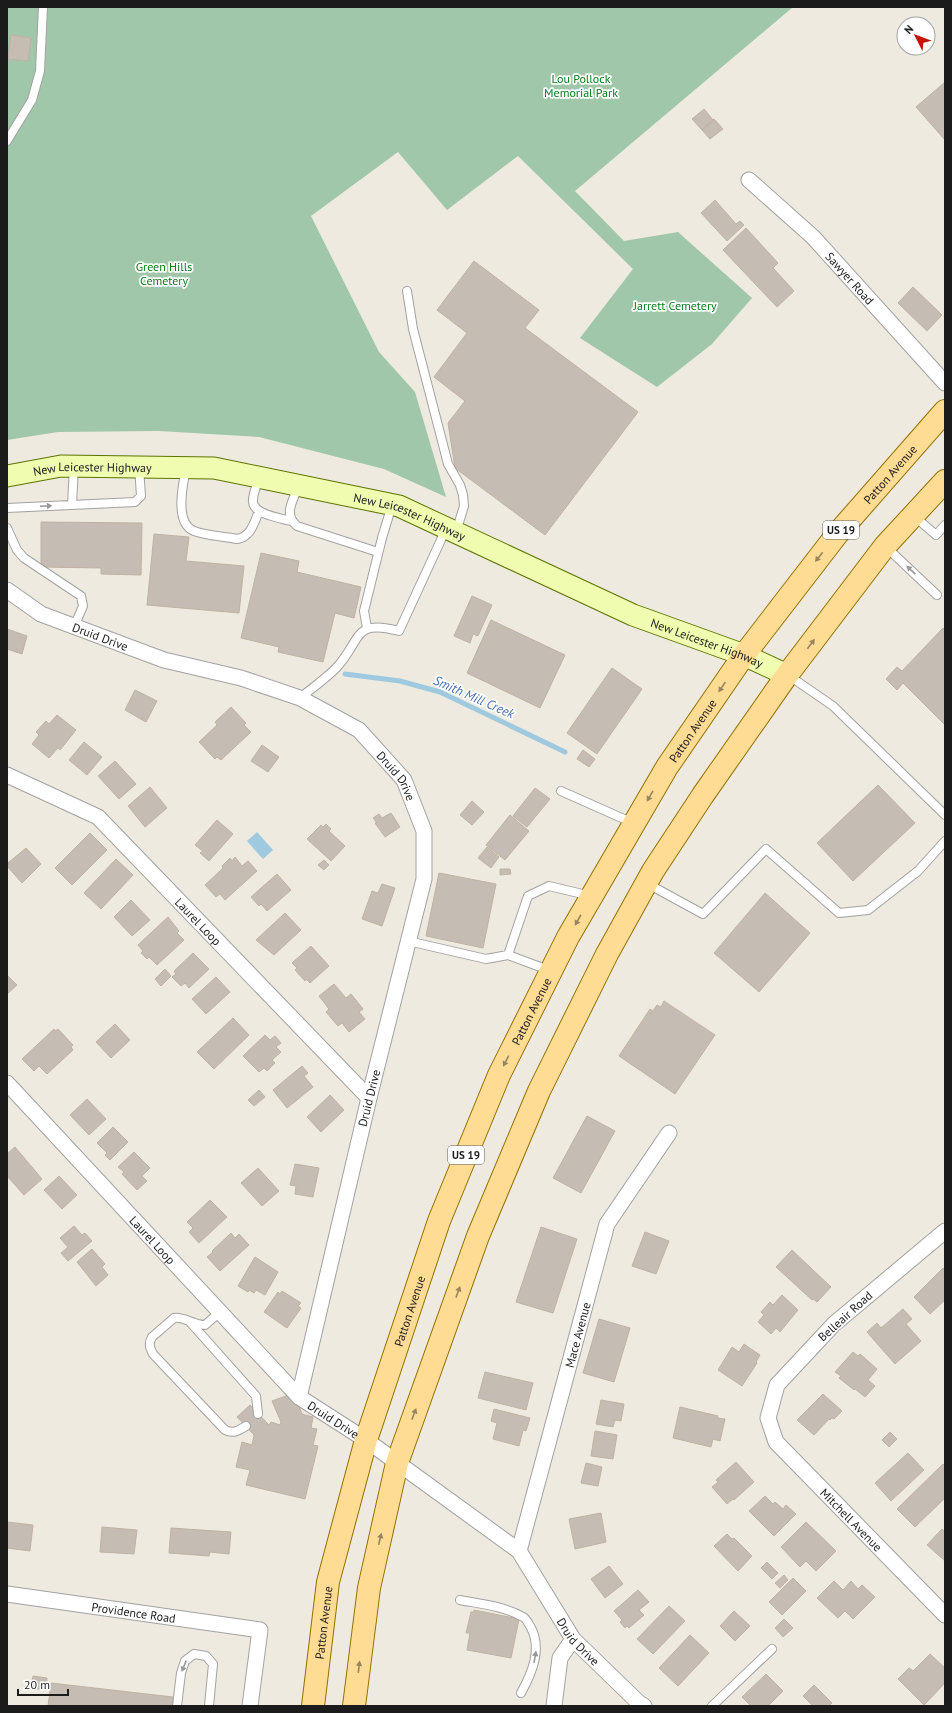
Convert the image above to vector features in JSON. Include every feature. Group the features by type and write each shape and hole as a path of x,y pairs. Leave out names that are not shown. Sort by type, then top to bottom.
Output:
{"main road":[{"name":"Patton Avenue","path":"313,1706 328,1582 366,1440 439,1221 499,1075 551,971 591,896 667,767 744,655 838,533 945,411"},
{"name":"New Leicester Highway","path":"7,476 61,466 214,468 400,506 633,615 744,655 787,675"},
{"path":"354,1706 369,1588 397,1463 478,1236 539,1091 607,954 646,883 703,795 787,675 885,546 913,515 942,489"}],"street":[{"name":"Sawyer Road","path":"749,180 813,237 945,383"},
{"name":"Druid Drive","path":"7,590 41,614 74,627 164,660 241,678 300,698 359,730 404,780 424,831 424,879 369,1098 299,1397 366,1440 520,1551 573,1639 639,1703 644,1706"},
{"name":"Laurel Loop","path":"7,775 98,817 369,1098"},
{"name":"Laurel Loop","path":"7,1083 299,1397"},
{"name":"Mace Avenue","path":"520,1551 607,1224 669,1133"},
{"name":"Belleair Road","path":"768,1418 777,1385 834,1324 945,1231"},
{"name":"Mitchell Avenue","path":"768,1418 776,1442 945,1615"},
{"name":"Providence Road","path":"7,1594 260,1630 250,1706"},
{"path":"554,1706 560,1658 573,1639"}],"lane":[{"path":"7,141 32,100 40,71 43,7"},
{"path":"300,698 337,666 358,636 368,628 375,627 399,631 464,506 460,485 448,464 413,329 407,291"},
{"path":"72,505 74,466"},
{"path":"7,508 138,500 140,496 139,467"},
{"path":"186,467 181,500 183,518 186,524 193,531 237,539 243,538 249,533 259,511"},
{"path":"259,477 253,500 253,505 259,511 291,521 297,526 378,552"},
{"path":"291,521 290,508 298,485"},
{"path":"368,628 364,611 378,552 392,505"},
{"path":"913,515 936,535 945,525"},
{"path":"7,528 17,550 24,558 81,596 83,606 74,627"},
{"path":"885,546 937,595"},
{"path":"787,675 833,706 945,815"},
{"path":"561,790 634,824"},
{"path":"646,883 703,914 766,849 839,913 868,910 918,871 945,841"},
{"path":"508,955 528,896 549,886 591,896"},
{"path":"408,941 486,959 508,955 551,971"},
{"path":"220,1312 205,1325 190,1322 179,1317 169,1321 154,1334 149,1342 153,1354 225,1430 231,1432 238,1431 246,1426"},
{"path":"190,1322 256,1396 258,1414"},
{"path":"460,1600 502,1608 524,1617 533,1631 536,1650 532,1672 521,1693"},
{"path":"712,1706 772,1649"},
{"path":"177,1706 181,1673 185,1661 194,1654 206,1656 212,1664 209,1706"}],"green space":[{"name":"Green Hills Cemetery","path":"7,7 793,7 575,191 624,241 678,232 752,298 712,344 657,387 580,338 633,269 518,156 447,210 398,152 311,216 379,352 415,392 446,497 384,469 259,437 159,431 58,432 7,440"}],"water":[{"path":"257,832 273,850 263,859 247,841"}],"building":[{"path":"11,35 31,38 28,61 8,59"},
{"path":"945,82 945,140 916,107"},
{"path":"704,109 713,120 702,130 692,119"},
{"path":"714,119 723,129 710,139 702,130"},
{"path":"715,200 736,224 740,221 744,225 727,241 701,213"},
{"path":"746,228 778,263 773,268 794,291 777,307 723,250"},
{"path":"474,261 539,310 525,328 638,412 545,535 455,468 448,423 465,401 434,377 467,333 437,310"},
{"path":"913,287 942,315 927,331 898,303"},
{"path":"41,522 142,523 141,575 101,574 101,568 41,567"},
{"path":"154,534 189,537 186,561 244,566 239,613 147,605"},
{"path":"261,553 299,561 297,572 361,587 354,618 335,613 323,662 278,652 279,647 241,638"},
{"path":"472,596 492,605 478,636 473,634 470,643 454,636"},
{"path":"491,620 565,655 540,708 467,673"},
{"path":"943,628 945,630 945,725 903,683 897,690 886,679 897,667 902,671"},
{"path":"7,629 27,636 22,654 7,649"},
{"path":"612,668 642,689 597,754 567,733"},
{"path":"135,690 157,701 146,722 125,710"},
{"path":"231,707 246,723 244,725 251,732 221,760 217,757 215,759 199,742 217,725 215,722"},
{"path":"57,715 76,730 60,750 58,748 49,758 32,744 39,735 36,732 46,721 49,724"},
{"path":"84,742 102,757 87,775 69,760"},
{"path":"262,745 279,757 268,772 251,761"},
{"path":"583,750 595,759 589,767 577,759"},
{"path":"115,761 136,784 119,799 98,776"},
{"path":"878,785 915,823 853,881 817,843"},
{"path":"150,787 167,808 145,827 128,806"},
{"path":"535,788 550,799 527,827 513,816"},
{"path":"472,801 484,812 472,825 460,815"},
{"path":"391,813 400,827 385,837 373,818 379,814 382,818"},
{"path":"510,815 529,831 505,860 486,845"},
{"path":"217,820 233,834 209,861 200,853 203,851 195,845"},
{"path":"326,824 331,829 329,831 345,846 331,861 307,839 321,825 323,827"},
{"path":"90,833 107,850 72,885 55,868"},
{"path":"487,847 499,857 491,868 478,858"},
{"path":"26,848 41,864 22,883 7,866 9,864 8,863"},
{"path":"235,857 242,866 248,861 257,871 225,900 220,894 216,897 205,885 223,868 222,866 230,858 232,861"},
{"path":"116,859 133,875 101,909 84,893"},
{"path":"324,860 329,865 324,870 318,865"},
{"path":"500,869 510,869 511,874 500,875"},
{"path":"439,873 496,884 483,948 426,936"},
{"path":"277,874 291,890 267,911 261,904 259,906 251,897"},
{"path":"382,884 395,888 382,926 362,919 372,891 378,893"},
{"path":"765,893 810,933 759,992 714,953"},
{"path":"131,900 150,920 132,936 114,917"},
{"path":"285,913 301,930 274,955 256,940"},
{"path":"168,917 179,931 177,933 184,940 157,965 149,957 147,959 141,953 143,951 138,945"},
{"path":"311,946 329,966 310,983 306,979 305,981 295,970 297,968 292,963"},
{"path":"193,953 209,969 189,988 185,983 181,986 172,977 176,974 174,971"},
{"path":"165,969 171,976 161,986 155,979"},
{"path":"7,975 17,985 7,994"},
{"path":"216,977 230,992 206,1014 192,999"},
{"path":"334,984 346,998 351,994 363,1009 359,1012 365,1019 349,1032 342,1023 338,1026 326,1012 329,1009 319,996"},
{"path":"664,1001 715,1035 675,1094 619,1056 650,1009 653,1011 657,1005 661,1007"},
{"path":"233,1018 249,1035 214,1069 197,1052"},
{"path":"115,1024 130,1040 111,1058 96,1042"},
{"path":"54,1029 55,1031 58,1029 73,1045 71,1047 73,1050 47,1074 39,1066 34,1071 22,1059"},
{"path":"265,1035 270,1040 275,1036 281,1043 276,1047 281,1052 272,1060 275,1063 267,1071 264,1068 259,1072 243,1056"},
{"path":"302,1066 308,1073 304,1076 313,1087 287,1108 273,1090"},
{"path":"259,1090 265,1097 254,1106 248,1100"},
{"path":"330,1095 344,1110 321,1132 307,1117"},
{"path":"87,1099 106,1119 89,1135 70,1115"},
{"path":"587,1116 615,1131 581,1193 553,1178"},
{"path":"113,1127 128,1142 110,1160 105,1155 107,1153 97,1143"},
{"path":"15,1147 42,1179 24,1195 7,1176 7,1154"},
{"path":"134,1152 150,1168 142,1176 147,1181 137,1190 122,1174 124,1172 118,1167"},
{"path":"295,1164 319,1168 313,1197 295,1194 296,1186 290,1185"},
{"path":"258,1168 279,1191 262,1206 241,1183"},
{"path":"59,1176 77,1195 62,1209 44,1190"},
{"path":"210,1200 227,1217 199,1243 189,1232 193,1228 187,1222"},
{"path":"74,1226 82,1235 85,1233 92,1241 68,1261 61,1253 68,1247 60,1238"},
{"path":"541,1227 577,1239 553,1313 516,1302"},
{"path":"645,1232 669,1241 656,1274 632,1266"},
{"path":"231,1233 235,1238 239,1234 249,1245 220,1271 207,1257"},
{"path":"92,1249 105,1264 102,1267 108,1275 96,1286 77,1262"},
{"path":"792,1250 831,1287 817,1302 813,1299 812,1300 776,1267"},
{"path":"255,1257 278,1272 265,1295 256,1290 254,1293 249,1290 248,1292 238,1286"},
{"path":"943,1268 945,1270 945,1300 930,1314 914,1297"},
{"path":"282,1291 301,1303 298,1306 301,1308 287,1328 264,1312 278,1292 280,1294"},
{"path":"782,1295 798,1310 780,1332 776,1328 771,1334 758,1322 764,1315 761,1312 770,1302 773,1305"},
{"path":"903,1309 912,1319 906,1324 921,1341 895,1364 867,1332 877,1323 881,1328"},
{"path":"599,1319 630,1328 614,1382 583,1373"},
{"path":"744,1344 760,1355 756,1362 757,1363 742,1386 718,1370 732,1347 739,1352"},
{"path":"853,1352 858,1356 860,1354 877,1369 868,1380 875,1386 865,1397 839,1378 841,1376 835,1372"},
{"path":"485,1372 533,1383 526,1410 478,1398"},
{"path":"294,1393 302,1414 313,1417 311,1428 317,1429 313,1445 318,1446 305,1499 246,1485 250,1470 236,1467 242,1442 252,1445 254,1435 237,1417 250,1405 269,1425 271,1422 280,1425 281,1422 272,1401"},
{"path":"823,1394 842,1411 834,1419 829,1419 814,1435 797,1420"},
{"path":"601,1400 624,1404 621,1421 615,1420 613,1427 596,1424"},
{"path":"680,1407 725,1419 720,1441 713,1439 711,1447 673,1438"},
{"path":"494,1409 530,1418 526,1431 523,1430 519,1446 493,1439 497,1423 491,1421"},
{"path":"595,1431 617,1435 613,1459 591,1456"},
{"path":"890,1432 897,1439 889,1447 882,1440"},
{"path":"908,1453 924,1470 891,1501 875,1483"},
{"path":"736,1462 754,1482 734,1500 733,1499 727,1504 712,1487 718,1482 716,1480"},
{"path":"586,1463 602,1467 598,1486 581,1483"},
{"path":"943,1464 945,1466 945,1498 915,1527 897,1509"},
{"path":"765,1496 773,1504 775,1502 783,1509 786,1505 796,1514 774,1536 749,1511"},
{"path":"601,1513 606,1542 575,1549 569,1519"},
{"path":"7,1522 33,1525 30,1551 7,1548"},
{"path":"806,1522 836,1551 816,1571 806,1561 800,1567 781,1547"},
{"path":"102,1527 137,1530 134,1554 100,1552"},
{"path":"171,1528 231,1532 229,1554 210,1552 209,1556 169,1553"},
{"path":"942,1529 945,1532 945,1561 927,1545"},
{"path":"727,1534 732,1539 734,1538 752,1556 738,1571 714,1546"},
{"path":"767,1562 778,1573 772,1579 761,1568"},
{"path":"609,1566 623,1584 605,1598 591,1579"},
{"path":"784,1575 788,1580 780,1588 775,1583"},
{"path":"793,1578 806,1591 782,1615 769,1602"},
{"path":"834,1581 843,1590 851,1581 858,1589 862,1585 875,1597 853,1619 845,1611 838,1618 817,1598"},
{"path":"638,1590 649,1602 639,1610 644,1615 629,1628 627,1626 625,1628 620,1622 622,1620 614,1611"},
{"path":"669,1606 685,1621 653,1654 637,1639"},
{"path":"474,1610 519,1619 511,1658 467,1650 470,1633 466,1633 471,1612 474,1612"},
{"path":"734,1611 750,1626 735,1641 720,1626"},
{"path":"784,1619 793,1628 783,1637 775,1628"},
{"path":"690,1635 709,1653 678,1686 659,1668"},
{"path":"930,1654 945,1668 945,1683 924,1705 898,1679 909,1668 913,1671"},
{"path":"766,1674 783,1691 768,1706 751,1706 742,1697"},
{"path":"33,1676 47,1678 46,1690 31,1688"},
{"path":"51,1683 173,1697 172,1706 48,1706"},
{"path":"814,1685 832,1703 829,1706 813,1706 803,1696"}],"waterway":[{"name":"Smith Mill Creek","path":"345,674 400,681 440,692 565,752"}],"park label":[{"name":"Lou Pollock Memorial Park","path":"581,85"},
{"name":"Jarrett Cemetery","path":"675,305"}]}
